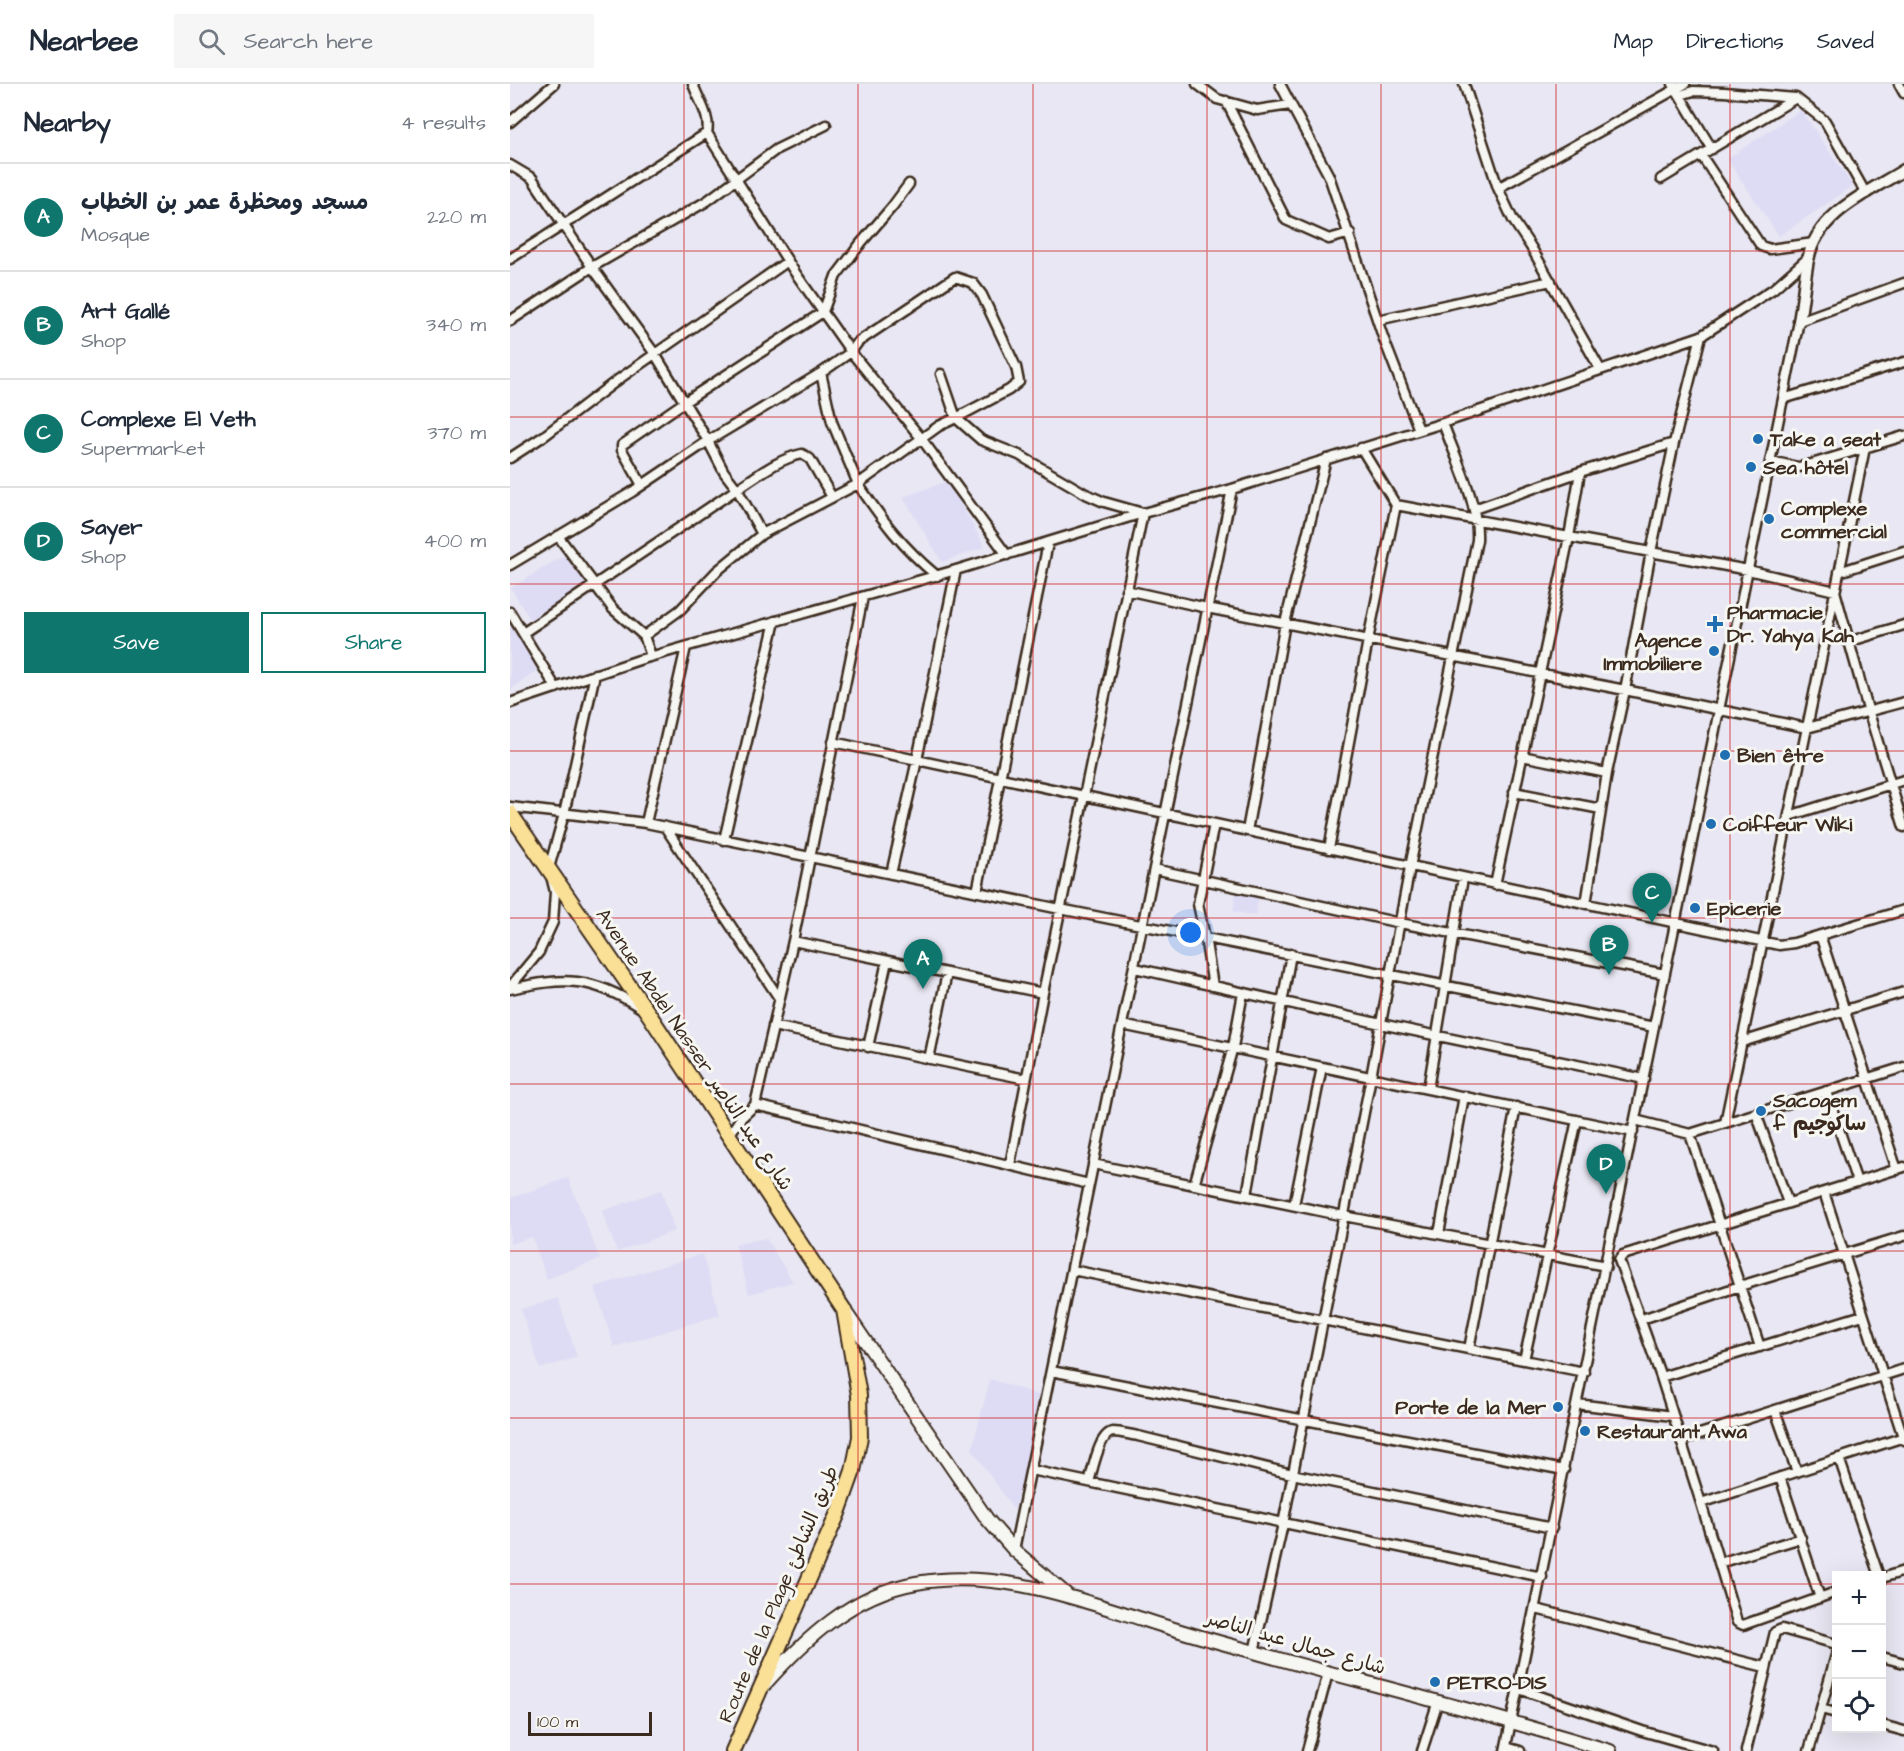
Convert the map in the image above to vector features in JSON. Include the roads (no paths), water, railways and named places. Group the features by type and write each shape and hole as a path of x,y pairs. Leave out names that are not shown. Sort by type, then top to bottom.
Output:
{"main road":[{"name":"Avenue Abdel Nasser شارع عبد الناصر","path":"510,813 730,1134 844,1310"},
{"name":"شارع جمال عبد الناصر","path":"844,1310 974,1500 1014,1550 1070,1596"},
{"name":"Route de la Plage طريق الشاطئ","path":"733,1751 838,1512 853,1472 860,1437 859,1395 844,1310"},
{"name":"شارع جمال عبد الناصر","path":"758,1692 797,1649 828,1623 848,1610 889,1590 913,1583 960,1578 1016,1583 1070,1596 1254,1652 1438,1701 1610,1751"}],"street":[{"path":"510,122 554,84"},
{"path":"510,259 706,133 708,129 705,112 693,84"},
{"path":"1197,84 1217,99 1257,110 1290,105"},
{"path":"1280,84 1329,176 1378,320 1419,430"},
{"path":"1464,84 1498,188 1513,220 1551,281 1600,369"},
{"path":"1498,188 1685,84"},
{"path":"1899,84 1904,93"},
{"path":"1677,89 1796,98 1825,121 1866,194"},
{"path":"1677,89 1712,149"},
{"path":"1661,179 1796,98"},
{"path":"1226,101 1286,220 1329,239 1350,233"},
{"path":"510,321 592,267 707,201 777,149 826,125"},
{"path":"706,133 788,261 851,352 921,438 1007,555"},
{"path":"1701,155 1761,246 1770,249 1814,243"},
{"path":"510,165 532,178 592,267 655,354 762,534"},
{"path":"1520,1751 1506,1749 1799,321 1808,258 1824,224 1866,194 1904,171"},
{"path":"642,485 622,450 622,446 683,403 824,312 836,276 909,183"},
{"path":"510,703 651,656 937,576 1143,513 1232,489 1443,423 1701,336 1773,289 1808,258"},
{"path":"510,458 788,261"},
{"path":"510,565 821,373 851,352 858,342 955,277 973,283 982,295 1016,367 1018,382 1009,390 939,426 858,484 762,534 717,571 681,610 644,636"},
{"path":"1378,320 1551,281"},
{"path":"1799,321 1904,283"},
{"path":"1586,904 1607,773 1651,552 1674,443 1701,336"},
{"path":"1783,399 1904,362"},
{"path":"821,373 832,422 858,484 905,548 937,576"},
{"path":"941,374 956,418 981,440 1019,455 1086,494 1104,502 1143,513"},
{"path":"1254,1652 1283,1524 1410,867 1476,548 1475,514 1443,423"},
{"path":"1770,461 1798,467 1805,466 1904,436"},
{"path":"1475,514 1580,472 1674,443"},
{"path":"1329,849 1396,505 1361,448"},
{"path":"1725,1123 1865,448"},
{"path":"523,633 737,489 792,456 802,454 810,459 832,497"},
{"path":"1247,831 1285,623 1326,459"},
{"path":"1495,885 1569,537 1580,472"},
{"path":"1014,1550 1232,489"},
{"path":"1396,505 1475,514 1569,537 1748,570 1835,591"},
{"path":"1010,1165 1042,993 1143,513"},
{"path":"558,536 613,609 644,636 651,656"},
{"path":"976,892 1048,543"},
{"path":"1839,572 1904,551"},
{"path":"891,874 956,570"},
{"path":"1126,590 1807,728 1904,702"},
{"path":"1835,591 1848,642 1904,827"},
{"path":"730,1134 740,1119 755,1105 793,941 863,597"},
{"path":"510,612 556,688"},
{"path":"724,840 775,621"},
{"path":"1848,642 1904,625"},
{"path":"646,824 686,647"},
{"path":"510,988 539,952 553,922 555,892 549,868 564,814 596,674"},
{"path":"833,742 1779,945 1794,943 1904,910"},
{"path":"1522,756 1607,773"},
{"path":"1789,816 1904,780"},
{"path":"1514,792 1601,809"},
{"path":"510,807 665,827 1060,909 1654,1027"},
{"path":"1213,986 1197,904 1214,824"},
{"path":"665,827 779,998"},
{"path":"1154,869 1400,923 1665,974"},
{"path":"1428,1089 1463,878"},
{"path":"1820,935 1900,1169 1620,1256 1620,1264 1641,1319 1681,1440 1736,1620 1741,1625 1832,1594"},
{"path":"793,941 1042,993"},
{"path":"1247,1196 1291,954"},
{"path":"868,1047 887,960"},
{"path":"1135,968 1436,1036 1644,1078"},
{"path":"929,1059 948,973"},
{"path":"510,988 573,980 607,989 648,1013"},
{"path":"1742,1042 1904,992"},
{"path":"1194,1185 1233,1047 1243,993"},
{"path":"1122,1025 1633,1132"},
{"path":"773,1026 1026,1079"},
{"path":"1294,1205 1322,1067"},
{"path":"1635,1120 1690,1134 1904,1067"},
{"path":"1826,1091 1857,1182"},
{"path":"1438,1234 1464,1096"},
{"path":"755,1105 1089,1184"},
{"path":"1469,1349 1516,1107"},
{"path":"1756,1113 1788,1203"},
{"path":"1524,1360 1577,1120"},
{"path":"1690,1134 1760,1347"},
{"path":"1094,1164 1344,1216 1606,1266"},
{"path":"1701,1503 1904,1438 1824,1192"},
{"path":"1641,1319 1904,1236"},
{"path":"1072,1270 1584,1372"},
{"path":"1660,1377 1863,1315"},
{"path":"1681,1440 1904,1369"},
{"path":"1051,1371 1564,1470"},
{"path":"1577,1404 1673,1416"},
{"path":"1775,1410 1797,1472"},
{"path":"1089,1482 1102,1439 1113,1432 1293,1474 1552,1528"},
{"path":"1839,1458 1878,1571"},
{"path":"1031,1470 1542,1577"},
{"path":"1780,1477 1820,1598"},
{"path":"1719,1563 1800,1538"},
{"path":"1886,1576 1904,1571"},
{"path":"1536,1609 1765,1667"},
{"path":"1746,1751 1773,1635 1779,1629 1832,1643"},
{"path":"1886,1658 1904,1663"},
{"path":"1809,1751 1832,1669"},
{"path":"1307,1751 1328,1673"},
{"path":"1519,1689 1642,1731 1713,1751"},
{"path":"1422,1751 1438,1701"},
{"path":"1821,1709 1832,1712"},
{"path":"1886,1726 1904,1731"}],"place":[{"name":"Take a seat","path":"1758,439"},
{"name":"Sea hôtel","path":"1751,467"},
{"name":"Complexe commercial","path":"1769,519"},
{"name":"Pharmacie Dr. Yahya Kah","path":"1715,624"},
{"name":"Agence Immobiliere","path":"1714,651"},
{"name":"Bien être","path":"1725,755"},
{"name":"Coiffeur Wiki","path":"1711,824"},
{"name":"Epicerie","path":"1695,908"},
{"name":"Complexe El Veth","path":"1652,923"},
{"name":"Art Gallé","path":"1609,975"},
{"name":"مسجد ومحظرة عمر بن الخطاب","path":"923,989"},
{"name":"Sacogem f ساكوجيم","path":"1761,1111"},
{"name":"Sayer","path":"1606,1194"},
{"name":"Porte de la Mer","path":"1558,1407"},
{"name":"Restaurant Awa","path":"1585,1431"},
{"name":"PETRO-DIS","path":"1435,1682"}]}
